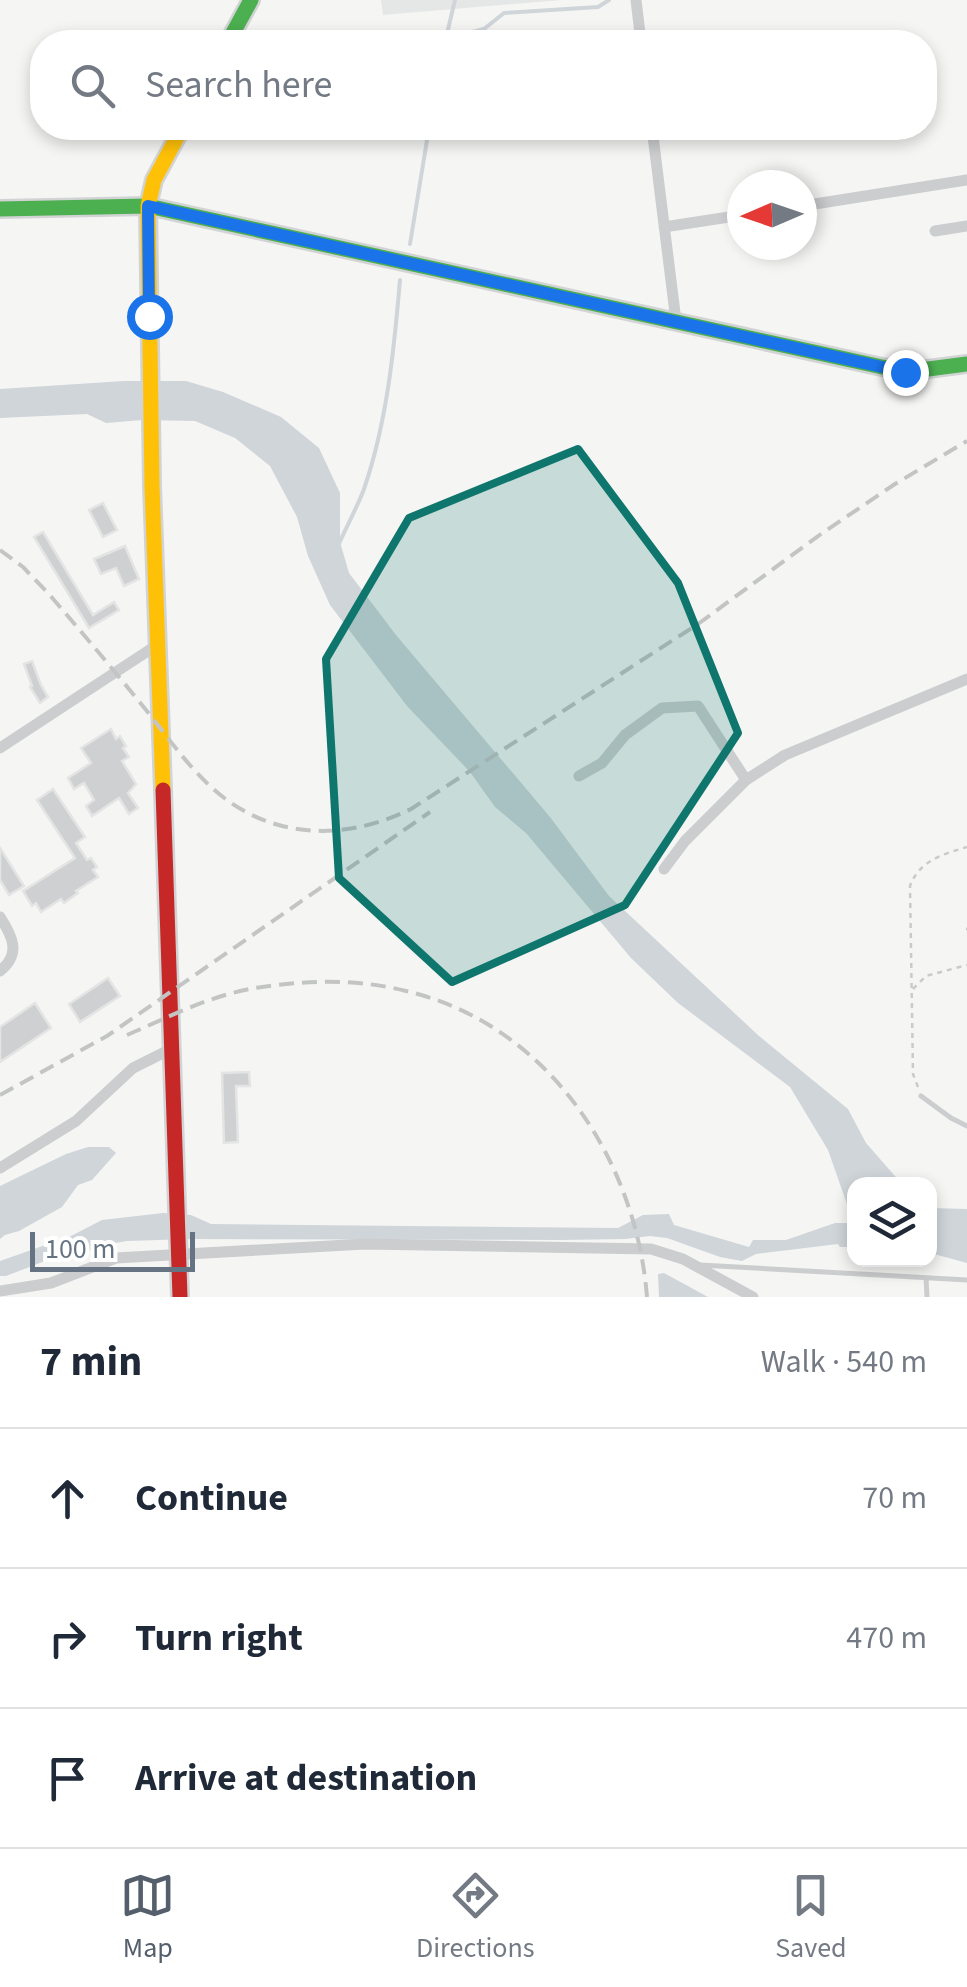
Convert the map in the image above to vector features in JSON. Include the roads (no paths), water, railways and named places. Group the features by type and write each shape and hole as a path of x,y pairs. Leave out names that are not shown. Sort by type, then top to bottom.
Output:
{"main road":[{"path":"235,30 251,0"},
{"path":"176,140 154,180 148,206 152,486 180,1297"},
{"path":"0,209 148,206 905,372 967,364"}],"street":[{"path":"636,0 640,30"},
{"path":"653,140 676,322"},
{"path":"817,204 967,180"},
{"path":"664,227 727,217"},
{"path":"935,232 967,226"},
{"path":"0,748 157,645"},
{"path":"664,869 746,780 785,754 967,679"},
{"path":"579,776 602,763 625,735 662,708 698,706 746,780"},
{"path":"0,917 14,943 11,961 0,971"},
{"path":"0,1168 76,1121 133,1068 171,1048"},
{"path":"0,1290 51,1283 116,1258 365,1244 651,1249 693,1264 753,1297"}],"lane":[{"path":"921,1096 967,1126"},
{"path":"693,1264 967,1280"},
{"path":"926,1278 927,1297"}],"waterway":[{"path":"448,30 455,0"},
{"path":"480,30 504,13 598,7 609,0"},
{"path":"410,244 427,140"},
{"path":"338,546 364,489 378,438 400,280"}],"railway":[{"path":"0,550 48,593 211,787 233,805 282,826 334,831 386,820 411,809 698,624 821,534 967,441"},
{"path":"0,1095 107,1036 430,812"},
{"path":"127,1035 227,994 298,983 388,987 456,1008 502,1033 541,1066 575,1104 603,1148 625,1195 639,1245 647,1297"}]}
